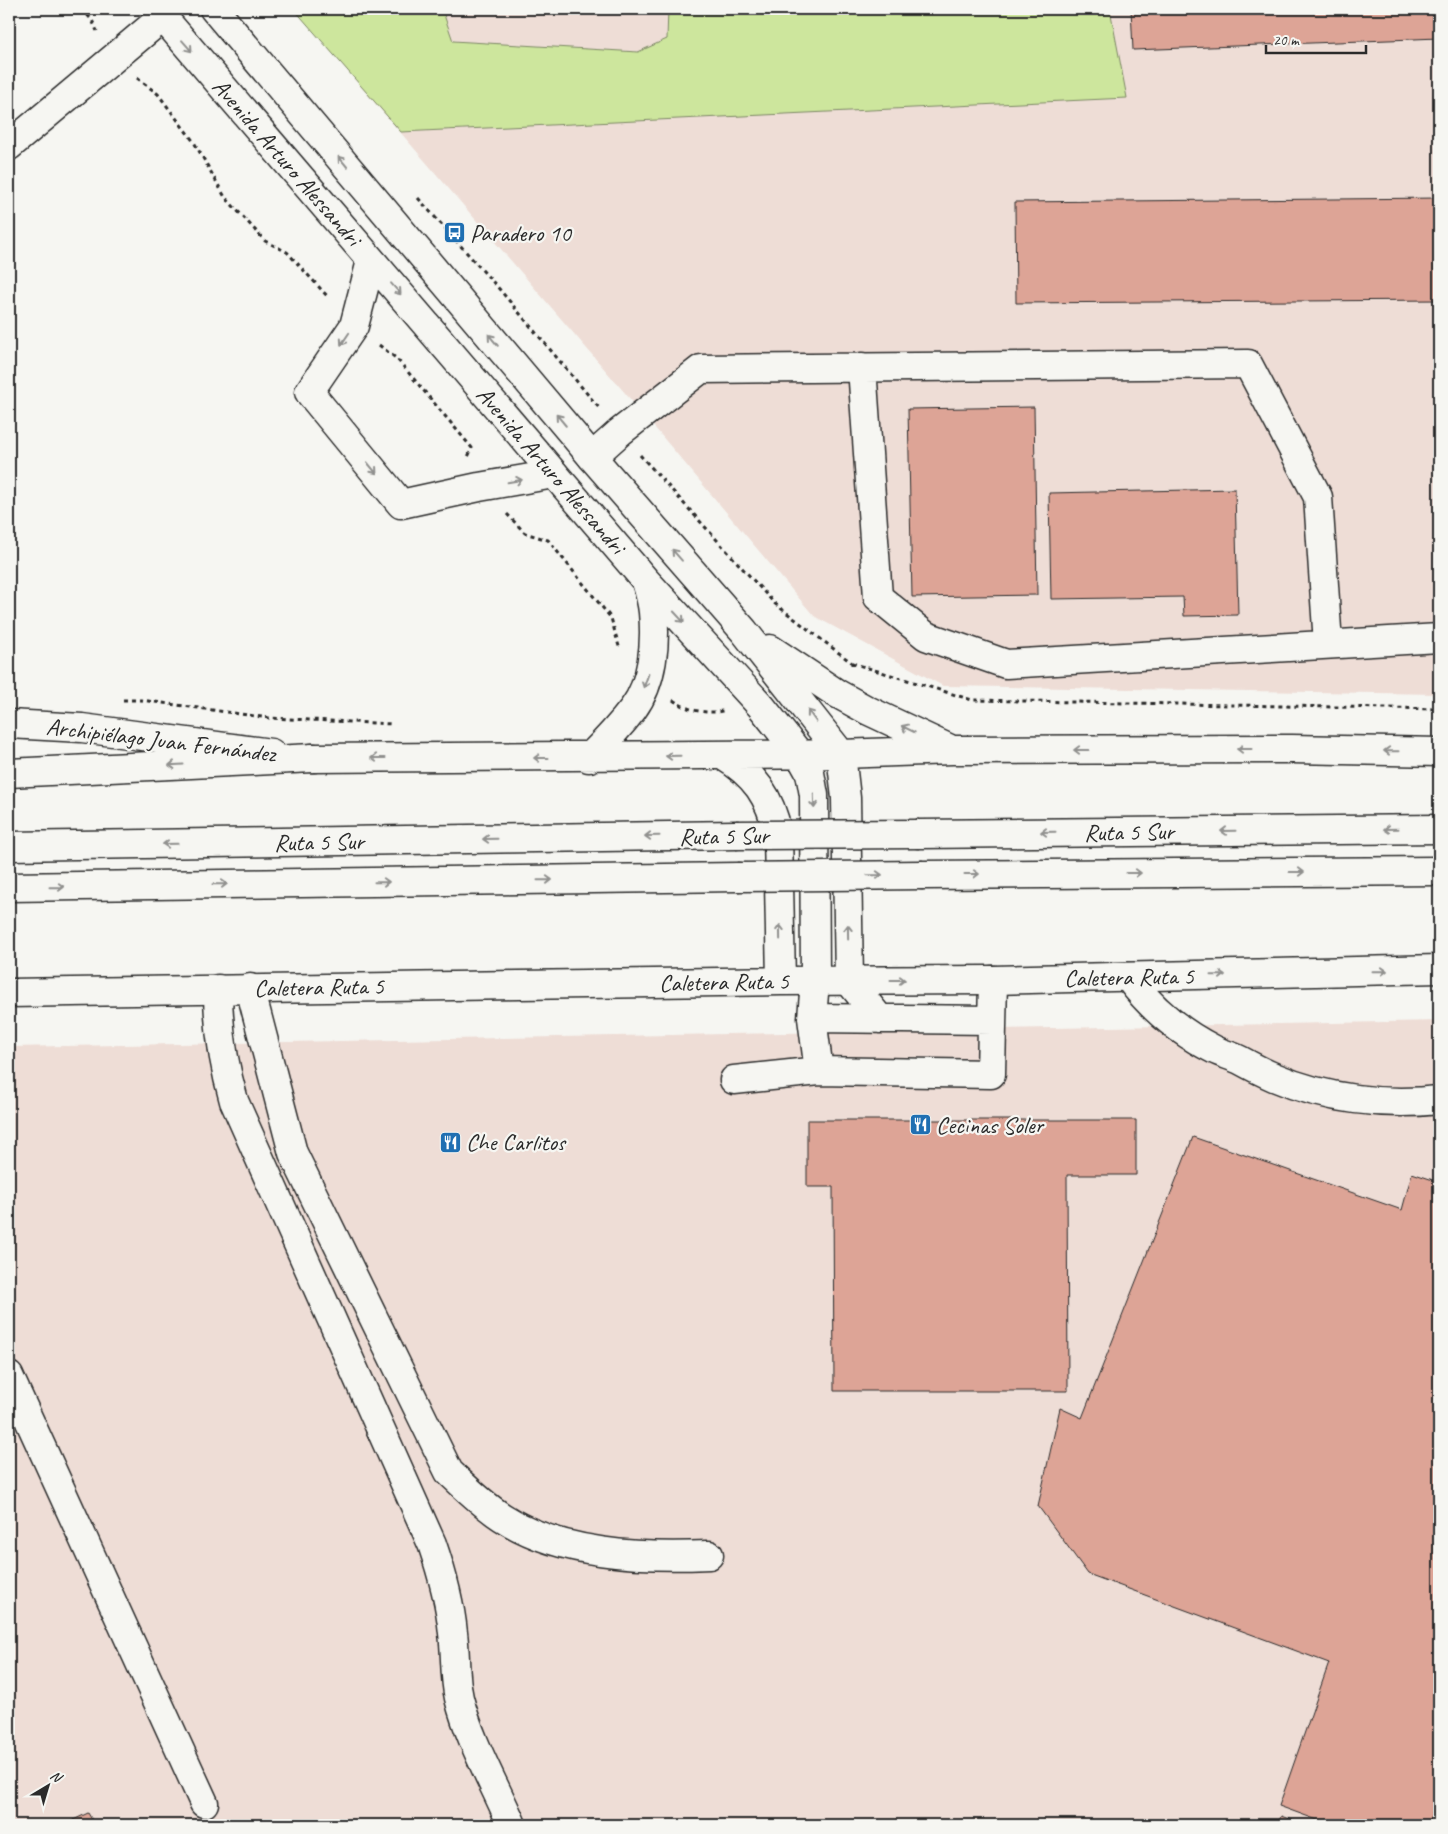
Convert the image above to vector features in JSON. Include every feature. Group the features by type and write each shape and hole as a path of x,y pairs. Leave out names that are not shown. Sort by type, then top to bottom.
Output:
{"main road":[{"name":"Avenida Arturo Alessandri","path":"214,9 592,457 744,631 842,754"},
{"name":"Avenida Arturo Alessandri","path":"159,13 646,582 761,706 800,755 810,773 814,795 815,980 812,1018 819,1072"},
{"path":"9,146 112,60 159,13"},
{"path":"372,260 354,326 309,392 401,504 479,487 554,474"},
{"path":"592,457 620,432 701,369 1248,364 1318,497 1328,644"},
{"path":"862,367 878,598 926,636 1006,664 1439,638"},
{"path":"589,758 607,740 634,707 647,682 652,655 653,611 646,582"},
{"path":"744,631 800,670 866,710 952,750"},
{"name":"Archipiélago Juan Fernández","path":"9,724 82,728 312,758"},
{"path":"9,772 312,758 589,758 800,755 952,750 1292,749 1439,752"},
{"path":"842,754 846,798 849,980 880,1019"},
{"path":"722,755 744,770 757,783 767,799 774,816 778,834 781,981"},
{"name":"Ruta 5 Sur","path":"9,846 736,835 1439,829"},
{"name":"Ruta 5 Sur","path":"9,887 738,877 1439,871"},
{"name":"Caletera Ruta 5","path":"9,993 815,980 993,980 1439,969"},
{"path":"1128,977 1140,994 1194,1039 1275,1078 1314,1090 1353,1098 1435,1105"},
{"path":"734,1080 819,1072 991,1074 993,980"},
{"path":"250,988 293,1153 449,1472 474,1496 503,1517 534,1534 567,1545 602,1552 710,1554"},
{"path":"218,989 220,1042 234,1101 432,1544 448,1597 454,1635 455,1672 459,1696 475,1741 512,1825"},
{"path":"812,1018 992,1020"},
{"path":"9,1376 204,1803"}],"path":[{"path":"112,60 158,94 194,142 225,197 265,241 287,252 354,326 397,359 472,448 464,463 479,487 525,533 548,540 611,618 621,653"},
{"path":"414,194 500,290 620,432 774,604 852,662 972,700 1439,709"},
{"path":"852,662 858,688 866,710"},
{"path":"122,700 141,700 269,718 396,724"}],"shaded area":[{"path":"294,9 1439,9 1439,694 943,686 814,616 644,415"},
{"path":"1439,1021 1439,1825 9,1825 9,1047"}],"green space":[{"path":"294,9 442,9 453,41 638,52 667,39 668,9 1110,9 1127,98 401,132"}],"building":[{"path":"1131,9 1439,9 1439,38 1133,50"},
{"path":"1439,198 1439,300 1016,303 1015,202"},
{"path":"1034,407 1037,595 912,597 908,409"},
{"path":"1235,489 1238,615 1184,616 1183,597 1051,599 1049,493"},
{"path":"807,1120 1136,1120 1136,1175 1067,1175 1068,1391 834,1391 833,1187 807,1187"},
{"path":"1193,1137 1402,1210 1412,1173 1439,1182 1439,1795 1428,1825 1331,1825 1279,1806 1329,1663 1088,1574 1038,1506 1060,1408 1082,1418"},
{"path":"88,1813 95,1825 63,1825"},
{"path":"1281,1816 1305,1825 1277,1825"}],"place":[{"name":"Paradero 10","path":"454,233"},
{"name":"Cecinas Soler","path":"920,1125"},
{"name":"Che Carlitos","path":"450,1142"}]}
